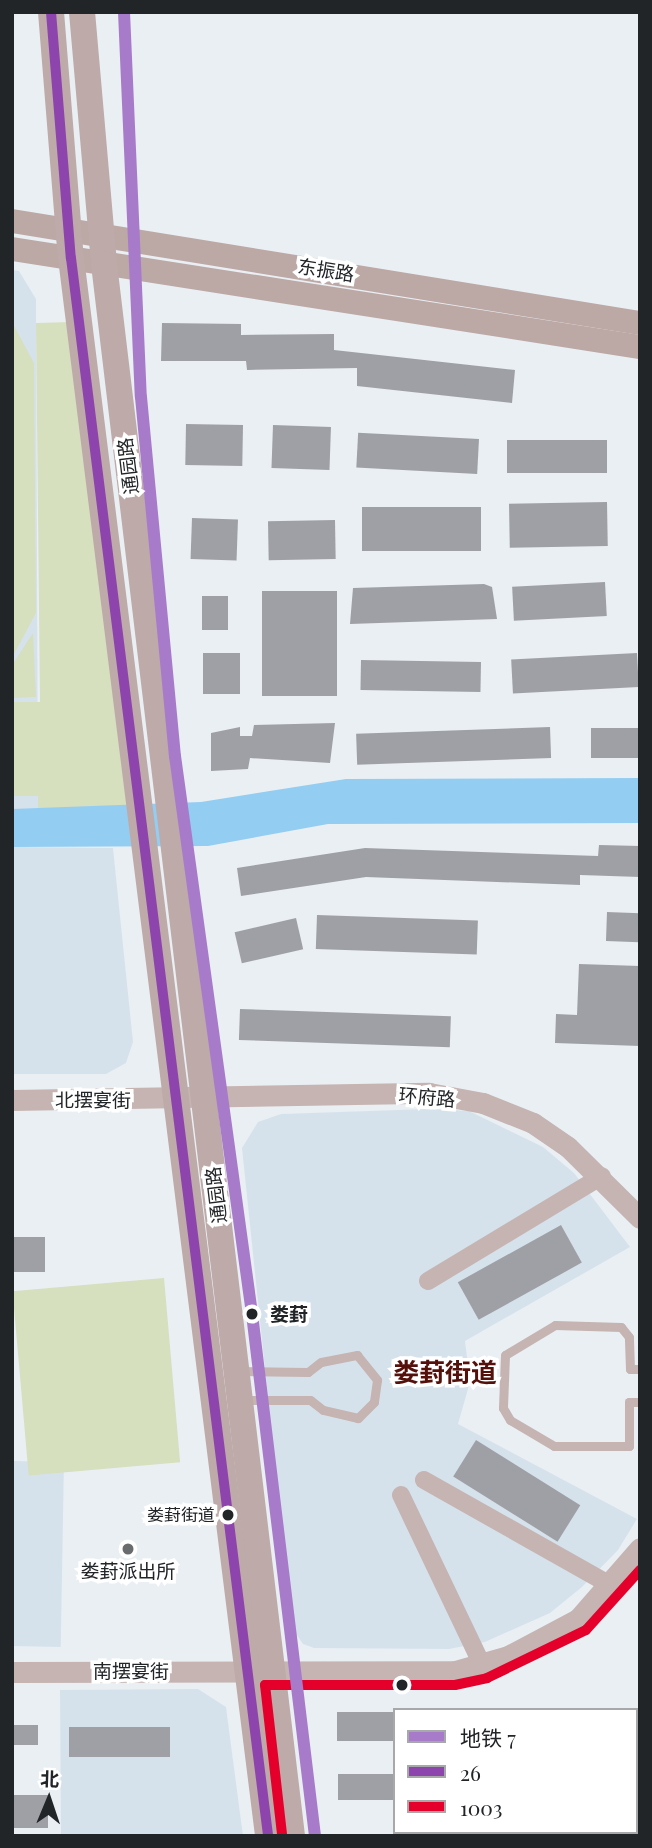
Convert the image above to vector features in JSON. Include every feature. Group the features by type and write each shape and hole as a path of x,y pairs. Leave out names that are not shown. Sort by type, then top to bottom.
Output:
{"main road":[{"name":"通园路","path":"51,12 71,258 174,1100 261,1671 292,1836"},
{"name":"通园路","path":"82,12 104,264 241,1400 261,1671 268,1836"},
{"name":"东振路","path":"12,221 640,323"},
{"name":"东振路","path":"12,250 640,347"}],"street":[{"name":"环府路","path":"174,1100 429,1093 483,1103 533,1123 603,1175 640,1219"},
{"name":"北摆宴街","path":"12,1100 174,1100"},
{"path":"428,1281 603,1175"},
{"path":"424,1480 612,1586"},
{"path":"401,1495 482,1665"},
{"path":"261,1671 456,1671 482,1665 578,1619 612,1586 640,1548"},
{"name":"南摆宴街","path":"12,1672 261,1671"}],"lane":[{"path":"640,1369 630,1369 629,1337 621,1327 555,1325 505,1355 503,1408 510,1420 554,1446 629,1446 629,1402 640,1402"},
{"path":"237,1371 308,1372 321,1362 357,1355 377,1380 374,1402 358,1418 323,1410 310,1400 241,1400"}],"shaded area":[{"path":"12,270 19,271 36,299 38,809 12,809"},
{"path":"12,847 113,848 133,1042 126,1063 106,1074 12,1074"},
{"path":"429,1109 469,1111 543,1147 574,1173 630,1247 465,1341 470,1382 458,1424 637,1519 618,1550 582,1587 550,1613 485,1642 449,1649 314,1648 303,1644 292,1628 242,1148 258,1122 281,1114"},
{"path":"12,1461 64,1462 61,1647 12,1646"},
{"path":"198,1689 226,1707 243,1836 61,1836 60,1690"}],"green space":[{"path":"12,322 34,363 36,613 12,658"},
{"path":"72,322 129,807 38,809 38,796 12,796 12,702 40,702 36,323"},
{"path":"33,633 36,697 12,698 12,665"},
{"path":"164,1278 180,1462 29,1476 13,1291"}],"water":[{"path":"640,778 640,823 328,824 208,846 12,847 12,809 201,802 346,779"}],"building":[{"path":"162,323 241,324 241,335 334,334 334,350 515,370 512,403 357,386 357,368 247,370 246,361 161,361"},
{"path":"186,424 243,425 242,466 185,465"},
{"path":"273,425 331,427 329,470 271,468"},
{"path":"358,433 479,439 477,474 356,468"},
{"path":"507,440 607,440 607,473 507,473"},
{"path":"607,502 608,546 510,548 509,504"},
{"path":"362,507 481,507 481,551 362,551"},
{"path":"192,518 238,520 237,561 191,559"},
{"path":"335,520 336,559 269,560 268,521"},
{"path":"605,582 607,616 514,621 512,587"},
{"path":"484,584 492,587 497,619 350,624 353,588"},
{"path":"262,591 337,591 337,696 262,696"},
{"path":"202,596 228,596 228,630 202,630"},
{"path":"203,653 240,653 240,694 203,694"},
{"path":"637,653 639,687 513,694 511,660"},
{"path":"361,660 481,662 480,692 360,690"},
{"path":"335,723 330,763 250,758 248,769 211,771 211,733 240,727 240,736 252,736 254,725"},
{"path":"550,727 551,758 357,765 356,734"},
{"path":"591,728 640,728 640,758 591,758"},
{"path":"599,845 640,846 640,877 580,875 580,885 366,877 241,896 237,868 365,848 598,856"},
{"path":"607,912 640,913 639,942 606,941"},
{"path":"317,915 478,921 477,955 316,949"},
{"path":"296,918 303,949 242,963 235,932"},
{"path":"579,964 640,966 640,1046 555,1043 556,1014 577,1015"},
{"path":"240,1009 451,1016 450,1047 239,1040"},
{"path":"561,1225 582,1263 479,1320 458,1282"},
{"path":"12,1237 45,1237 45,1272 12,1272"},
{"path":"476,1440 580,1505 558,1542 453,1476"},
{"path":"337,1712 393,1712 393,1741 337,1741"},
{"path":"12,1725 38,1725 38,1745 12,1745"},
{"path":"69,1727 170,1727 170,1757 69,1757"},
{"path":"338,1774 393,1774 393,1800 338,1800"},
{"path":"12,1795 48,1795 48,1828 12,1828"}],"metro line":[{"name":"7","path":"124,12 141,397 175,756 252,1314 315,1836"}],"transit line":[{"name":"26","path":"51,12 71,258 268,1836"},
{"name":"1003","path":"282,1834 265,1685 455,1685 487,1678 586,1630 640,1570"}],"place":[{"name":"娄葑","path":"252,1314"},
{"name":"娄葑街道","path":"228,1515"},
{"name":"娄葑派出所","path":"128,1549"}],"district":[{"name":"娄葑街道","path":"445,1372"}]}
